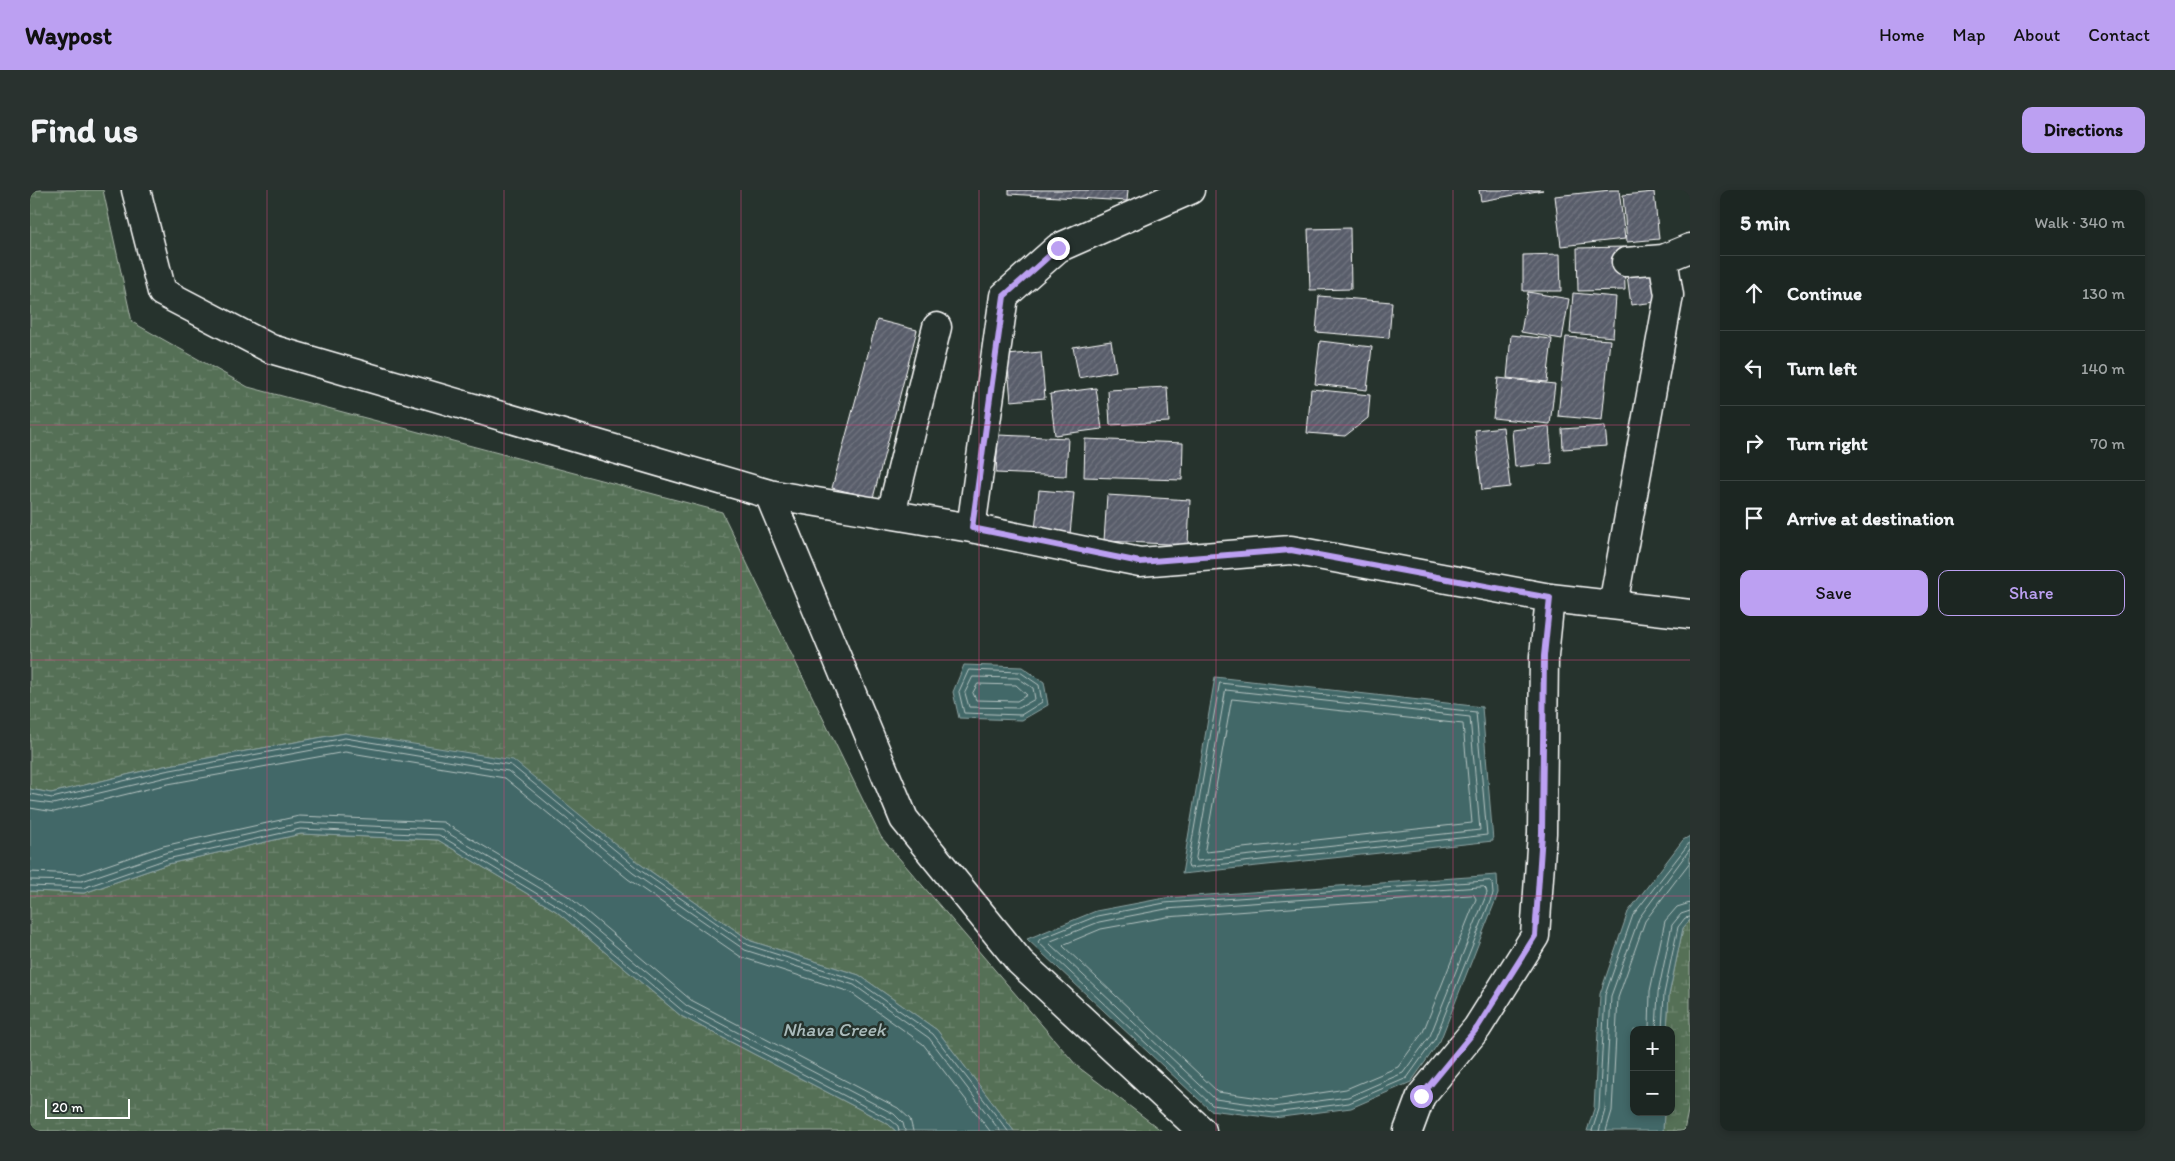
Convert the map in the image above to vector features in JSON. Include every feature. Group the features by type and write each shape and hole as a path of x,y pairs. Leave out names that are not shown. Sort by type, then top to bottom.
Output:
{"street":[{"path":"136,190 162,292 272,349 769,494 972,528 1140,562 1291,550 1550,598 1690,614"},
{"path":"972,528 1004,296 1058,248 1190,190"},
{"path":"1626,262 1663,259 1690,248"},
{"path":"1613,605 1669,295 1663,259"},
{"path":"891,514 937,327"},
{"path":"769,494 904,819 1020,962 1202,1131"},
{"path":"1408,1131 1421,1096 1477,1028 1535,936 1542,833 1544,656 1550,598"}],"green space":[{"path":"30,190 103,190 132,322 248,387 722,512 881,837 1077,1066 1162,1131 1014,1131 937,1030 859,975 751,941 640,864 345,733 164,766 51,793 30,789"},
{"path":"301,834 438,840 556,911 681,1016 888,1124 896,1131 30,1131 30,891 84,893 168,864"},
{"path":"1690,920 1690,1101 1684,1131 1663,1131 1664,1116 1675,1116 1675,1026 1667,1026 1669,995 1683,928"}],"water":[{"path":"964,665 1022,667 1044,682 1048,705 1022,720 959,718 953,692"},
{"path":"1215,677 1482,707 1493,841 1182,874"},
{"name":"Nhava Creek","path":"345,733 513,760 640,864 751,941 859,975 937,1030 1014,1131 896,1131 888,1124 681,1016 556,911 438,840 301,834 168,864 84,893 30,891 30,789 51,793 164,766"},
{"path":"1690,836 1690,920 1683,928 1669,995 1667,1026 1630,1026 1630,1116 1664,1116 1663,1131 1587,1131 1594,1109 1600,994 1628,912 1683,840"},
{"path":"1497,875 1498,894 1440,1041 1411,1082 1351,1108 1274,1118 1210,1110 1027,939 1096,911 1165,898"}],"building":[{"path":"1009,190 1128,190 1127,201 1009,194"},
{"path":"1479,190 1543,190 1481,201"},
{"path":"1619,190 1625,239 1561,246 1555,196"},
{"path":"1654,192 1659,239 1627,242 1623,195"},
{"path":"1350,228 1351,289 1310,290 1308,229"},
{"path":"1624,247 1625,290 1578,291 1577,248"},
{"path":"1560,254 1561,291 1523,291 1523,255"},
{"path":"1660,263 1664,301 1631,305 1626,267"},
{"path":"1528,292 1569,299 1562,339 1521,332"},
{"path":"1573,293 1616,297 1613,337 1570,333"},
{"path":"1319,296 1392,302 1389,338 1316,332"},
{"path":"877,320 917,330 873,498 832,488"},
{"path":"1511,335 1552,339 1547,382 1507,378"},
{"path":"1566,337 1610,340 1602,420 1558,416"},
{"path":"1111,341 1116,371 1079,378 1073,347"},
{"path":"1320,341 1372,347 1367,390 1315,384"},
{"path":"1041,352 1045,398 1011,401 1007,355"},
{"path":"1498,378 1555,384 1550,424 1493,418"},
{"path":"1167,387 1169,422 1110,425 1108,390"},
{"path":"1096,388 1102,429 1055,435 1050,394"},
{"path":"1311,389 1370,395 1368,418 1345,436 1307,433"},
{"path":"1549,426 1552,463 1515,467 1512,430"},
{"path":"1605,426 1607,446 1563,449 1562,429"},
{"path":"1503,427 1510,487 1482,490 1475,430"},
{"path":"998,435 1068,438 1066,476 996,473"},
{"path":"1085,439 1183,443 1182,480 1084,477"},
{"path":"1039,490 1074,493 1070,534 1035,530"},
{"path":"1107,495 1190,500 1188,545 1104,541"}],"route":[{"path":"1058,248 1004,296 972,528 1140,562 1291,550 1550,598 1544,656 1542,833 1535,936 1477,1028 1421,1096"}]}
